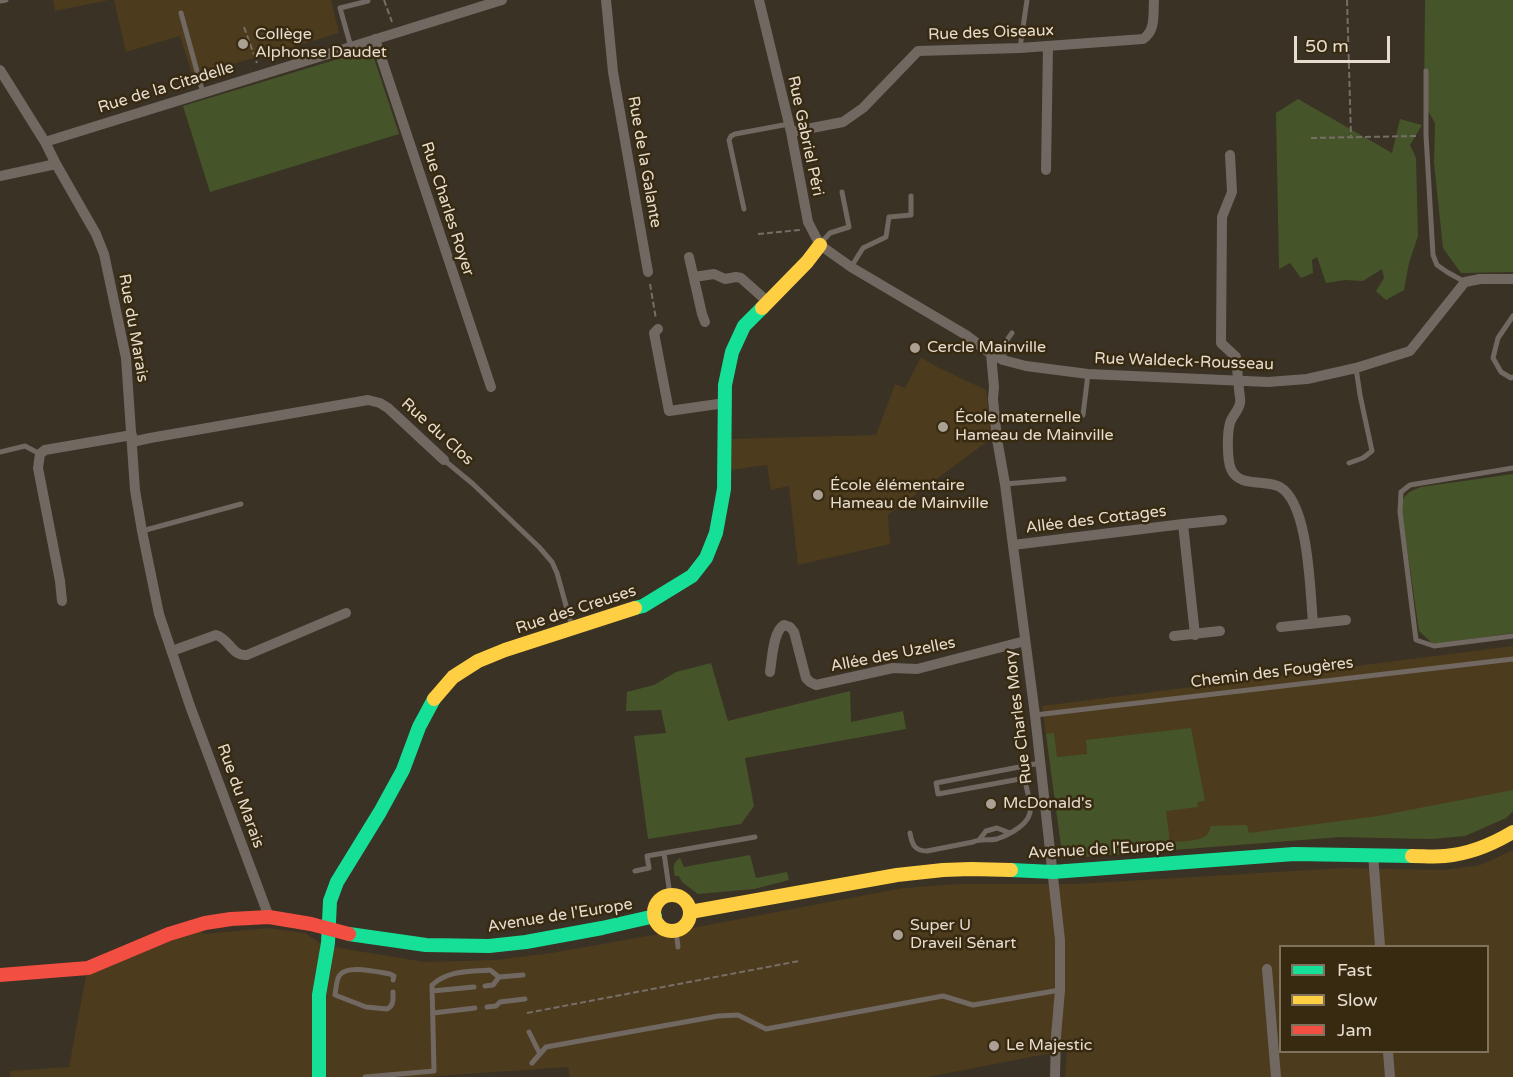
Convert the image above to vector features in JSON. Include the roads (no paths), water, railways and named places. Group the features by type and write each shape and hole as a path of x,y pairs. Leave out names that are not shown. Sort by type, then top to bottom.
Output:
{"main road":[{"name":"Rue des Creuses","path":"319,1077 319,995 328,943 330,901 337,882 403,770 419,727 434,699 453,677 478,661 505,650 643,606 692,576 706,558 716,533 724,489 725,385 732,352 744,326 807,262 820,245"},
{"name":"Avenue de l'Europe","path":"690,912 897,875 971,868 1053,872 1294,854 1445,856 1464,853 1496,842 1513,832"},
{"name":"Avenue de l'Europe","path":"670,895 659,900 654,910 655,916 660,926 676,930"},
{"path":"670,895 681,897 689,906 688,922 676,930"},
{"name":"Avenue de l'Europe","path":"0,975 88,968 169,934 205,923 231,919 269,917 361,936 426,945 489,946 526,942 655,916"}],"street":[{"name":"Rue de la Citadelle","path":"45,142 396,33 482,3 502,0"},
{"name":"Rue de la Galante","path":"606,0 613,72 648,272"},
{"name":"Rue Gabriel Péri","path":"759,0 790,128 808,222 820,245 848,265"},
{"name":"Rue des Oiseaux","path":"790,128 843,122 863,108 918,51 1020,48 1143,39 1149,35 1153,26 1154,0"},
{"name":"Rue Charles Royer","path":"375,39 491,387"},
{"path":"1046,170 1048,46"},
{"name":"Rue du Marais","path":"0,70 45,142 96,234 104,254 126,358 135,490 159,614 190,706 269,917"},
{"path":"1230,155 1232,192 1222,217 1221,343 1236,357 1240,403 1230,423 1230,467 1234,476 1241,480 1272,483 1290,495 1305,533 1313,623"},
{"path":"0,176 56,164"},
{"path":"689,257 705,322"},
{"name":"Rue Waldeck-Rousseau","path":"848,265 966,335 1003,360 1026,366 1088,374 1268,382 1307,379 1356,368 1410,351 1465,282"},
{"path":"694,277 714,274 725,279 741,278 768,302"},
{"path":"1465,282 1480,279 1513,279"},
{"path":"658,329 654,333 669,411 724,403"},
{"name":"Rue Charles Mory","path":"991,354 997,439 1035,715 1060,940 1060,990 1055,1077"},
{"name":"Rue du Clos","path":"40,454 45,450 150,438 368,400 388,408 444,460"},
{"path":"40,454 38,468 62,602"},
{"name":"Allée des Cottages","path":"1013,545 1222,520"},
{"name":"Allée des Cottages","path":"1183,524 1195,634"},
{"path":"172,651 216,634 227,641 234,651 240,655 247,655 346,614"},
{"path":"1281,627 1346,620"},
{"name":"Allée des Uzelles","path":"770,672 777,634 780,627 784,625 790,627 794,632 806,678 816,686 893,668 917,669 1025,641"},
{"path":"1174,636 1220,631"},
{"path":"1373,854 1380,945"},
{"path":"1267,969 1276,1077"},
{"path":"1388,1053 1390,1077"}],"lane":[{"path":"0,1 6,0"},
{"path":"1020,48 1027,0"},
{"path":"351,47 340,8 368,1"},
{"path":"181,13 203,93"},
{"path":"1426,71 1426,135 1433,255 1437,265 1465,282"},
{"path":"744,209 729,140 731,136 790,128"},
{"path":"820,245 830,233 849,226 842,192"},
{"path":"848,265 863,248 886,237 889,217 911,215 911,196"},
{"path":"1513,316 1498,338 1493,358 1500,372 1510,378 1513,377"},
{"path":"1003,360 1007,340 1012,333"},
{"path":"1350,463 1363,458 1372,451 1359,395 1356,368"},
{"path":"1083,415 1088,374"},
{"path":"0,452 25,446 40,454"},
{"name":"Rue du Clos","path":"444,460 473,484 552,562 572,629"},
{"path":"1513,468 1410,485 1401,492 1400,512 1416,640 1434,646 1513,636"},
{"path":"1005,484 1064,479"},
{"path":"142,531 241,504"},
{"name":"Chemin des Fougères","path":"1035,715 1513,659"},
{"path":"910,833 914,847 920,851 927,851 997,838 1010,833 1021,827 1030,815 1025,781 1020,779 938,794 936,783 1040,763"},
{"path":"979,840 986,831 997,828 1010,833"},
{"path":"635,871 649,868 647,856 755,837"},
{"path":"664,852 670,895"},
{"path":"676,930 678,947"},
{"path":"335,995 337,978 342,972 350,969 390,974 394,976 393,980"},
{"path":"365,1077 434,1071 432,985 441,977 454,973 490,970 499,977 523,975"},
{"path":"485,986 493,985 499,977"},
{"path":"432,991 474,987"},
{"path":"532,1063 546,1047 718,1016 738,1015 766,1029 943,996 973,1005 1060,990"},
{"path":"319,995 335,995 366,1007 387,1009 393,1003 393,992"},
{"path":"487,1007 496,1006 500,1002 525,999"},
{"path":"433,1013 475,1008"},
{"path":"529,1032 540,1054"}],"place":[{"name":"Collège Alphonse Daudet","path":"243,44"},
{"name":"Cercle Mainville","path":"915,348"},
{"name":"École maternelle Hameau de Mainville","path":"943,427"},
{"name":"École élémentaire Hameau de Mainville","path":"818,495"},
{"name":"McDonald's","path":"991,804"},
{"name":"Super U Draveil Sénart","path":"898,935"},
{"name":"Le Majestic","path":"994,1046"}]}
